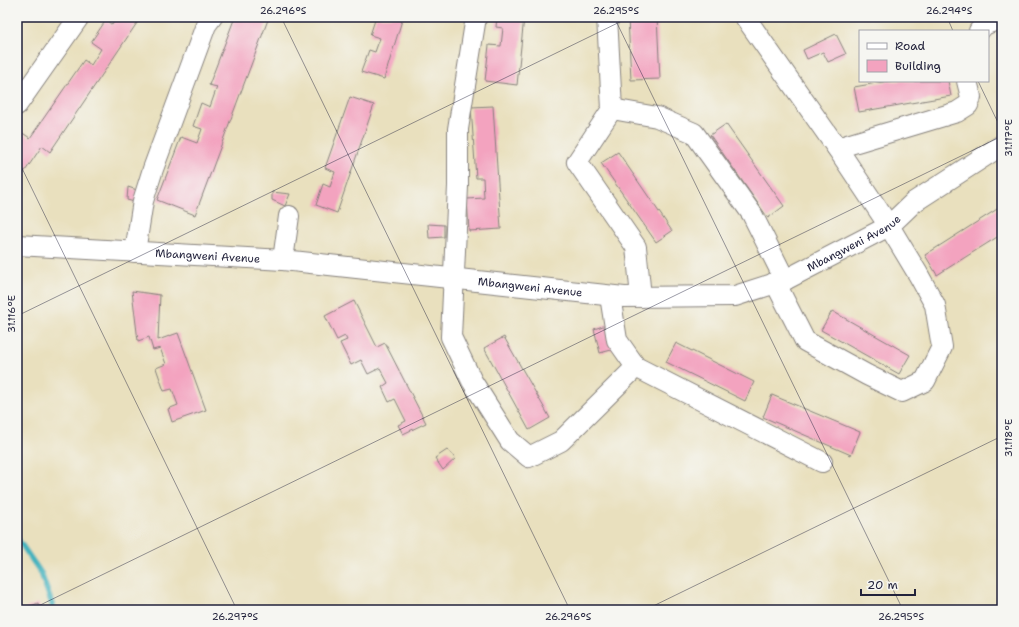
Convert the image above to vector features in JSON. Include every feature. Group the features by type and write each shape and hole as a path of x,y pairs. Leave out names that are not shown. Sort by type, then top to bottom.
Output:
{"street":[{"path":"17,105 79,17"},
{"path":"135,252 143,201 153,169 206,25 212,17"},
{"path":"476,17 458,129 458,186 451,337 472,381 510,442 529,457 561,441 636,367"},
{"path":"607,17 612,109 577,162 636,246 641,297"},
{"path":"612,109 658,117 694,133 752,214 805,341 867,375 902,392 925,381 942,347 935,305 889,226 837,148 745,17"},
{"path":"980,30 984,25 1002,18"},
{"path":"837,148 958,112 968,105 970,97 967,82"},
{"name":"Mbangweni Avenue","path":"17,245 283,260 610,296 735,296 780,281 889,226 914,202 1002,145"},
{"path":"283,260 289,216"},
{"path":"610,296 617,340 636,367 822,462"}],"building":[{"path":"111,17 141,17 50,152 42,146 17,183 17,138 21,132 30,138 84,60 91,65 101,49 91,42 106,20 112,25 115,20"},
{"path":"235,17 269,17 195,215 157,200 181,137 197,143 202,129 193,126 201,103 210,107 217,87 209,85"},
{"path":"376,17 403,17 384,79 361,72 369,50 375,52 380,38 370,35"},
{"path":"497,17 524,17 517,85 485,81 489,45 501,46 503,28 496,27"},
{"path":"628,17 657,17 660,79 631,80"},
{"path":"836,34 846,54 828,62 823,52 807,59 803,50"},
{"path":"883,82 948,82 951,96 859,112 854,87"},
{"path":"350,97 374,105 337,213 316,205 323,184 330,187 335,172 325,168"},
{"path":"493,106 501,229 469,231 467,199 484,198 483,178 476,178 471,107"},
{"path":"726,124 784,206 768,218 710,135"},
{"path":"618,152 672,231 656,242 601,163"},
{"path":"128,187 137,190 138,203 127,200"},
{"path":"272,192 290,194 285,206 272,200"},
{"path":"1002,206 1002,234 937,275 925,255"},
{"path":"428,224 444,225 444,237 429,238"},
{"path":"132,291 160,295 158,340 178,333 206,410 172,422 168,409 178,405 172,389 164,391 156,368 166,364 160,348 153,350 149,337 138,341"},
{"path":"354,301 377,347 385,343 426,423 403,434 398,425 406,421 395,399 389,402 382,387 388,383 380,368 368,374 361,360 351,365 340,343 347,340 345,336 337,340 325,316"},
{"path":"832,311 910,355 899,374 821,330"},
{"path":"609,324 615,349 600,353 594,329"},
{"path":"504,337 550,418 529,430 484,348"},
{"path":"676,343 754,382 745,401 666,362"},
{"path":"772,395 860,432 851,455 763,417"},
{"path":"447,450 456,458 443,470 435,458"},
{"path":"38,603 41,610 22,610"}],"waterway":[{"path":"17,538 41,573 54,610"}]}
